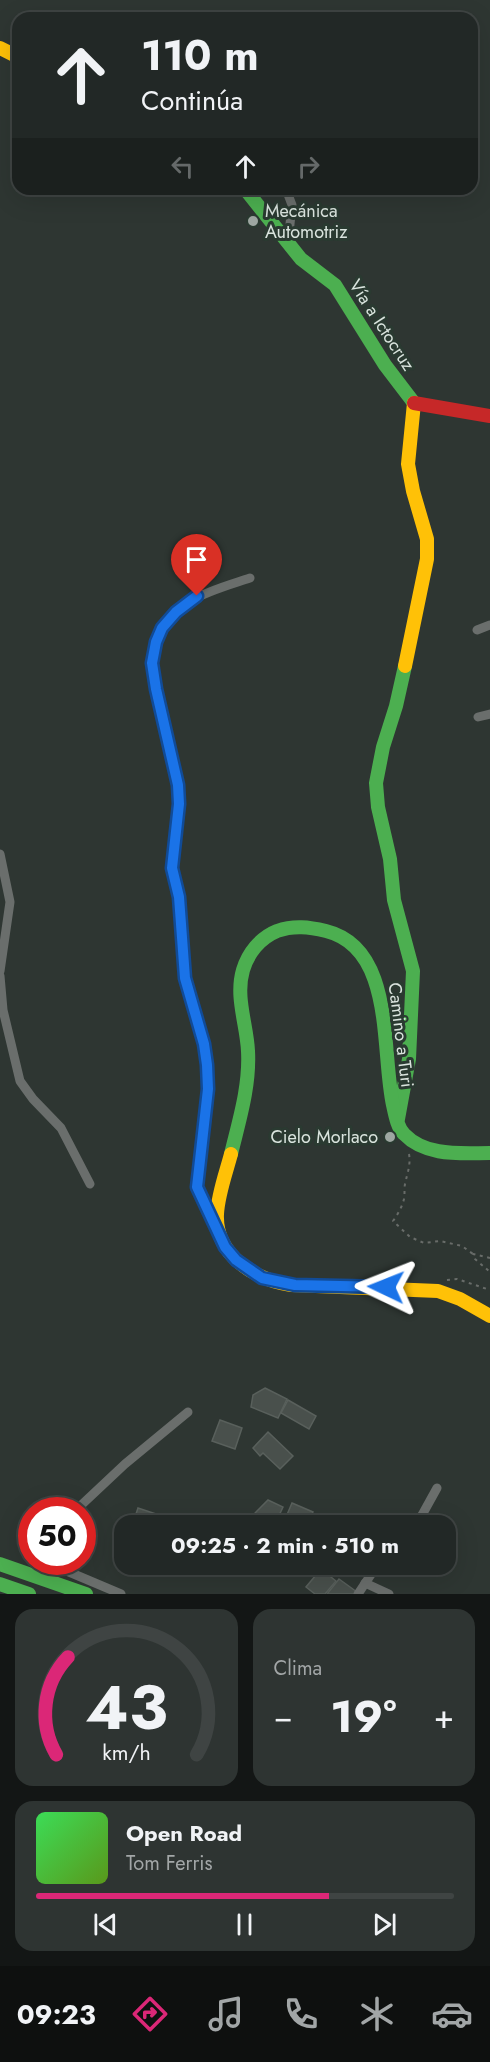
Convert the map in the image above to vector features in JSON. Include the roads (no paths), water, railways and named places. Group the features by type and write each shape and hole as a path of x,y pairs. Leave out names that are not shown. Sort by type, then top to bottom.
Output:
{"main road":[{"name":"Vía a Ictocruz","path":"250,195 301,259 334,285 378,354 414,403"},
{"path":"397,1120 409,1059 413,971 394,900 390,859 378,807 376,783 383,747 396,706 427,559 427,539 408,464 414,403 490,416"},
{"name":"Camino a Turi","path":"220,1239 217,1215 246,1086 248,1061 239,996 241,977 247,958 258,942 272,933 290,927 313,927 334,931 352,939 364,952 374,973 380,994 390,1096 402,1133 417,1144 438,1153 490,1153"},
{"path":"220,1239 236,1260 262,1278 295,1285 439,1291 460,1298 490,1316"},
{"path":"0,1564 86,1594"},
{"path":"0,1584 29,1594"}],"street":[{"path":"288,195 292,205 288,243"},
{"path":"220,1239 197,1187 208,1089 207,1065 204,1044 185,978 179,897 172,868 179,804 178,785 152,663 156,642 162,628 183,605 197,596 250,578"},
{"path":"477,630 490,625"},
{"path":"478,717 490,714"},
{"path":"0,854 10,902 0,974 3,1010 20,1081 33,1100 61,1128 90,1184"},
{"path":"90,1497 125,1464 188,1412"},
{"path":"422,1515 437,1488"},
{"path":"76,1575 121,1594"},
{"path":"358,1594 370,1575"},
{"path":"365,1583 389,1594"}],"place":[{"name":"Mecánica Automotriz","path":"253,221"},
{"name":"Cielo Morlaco","path":"390,1137"}]}
